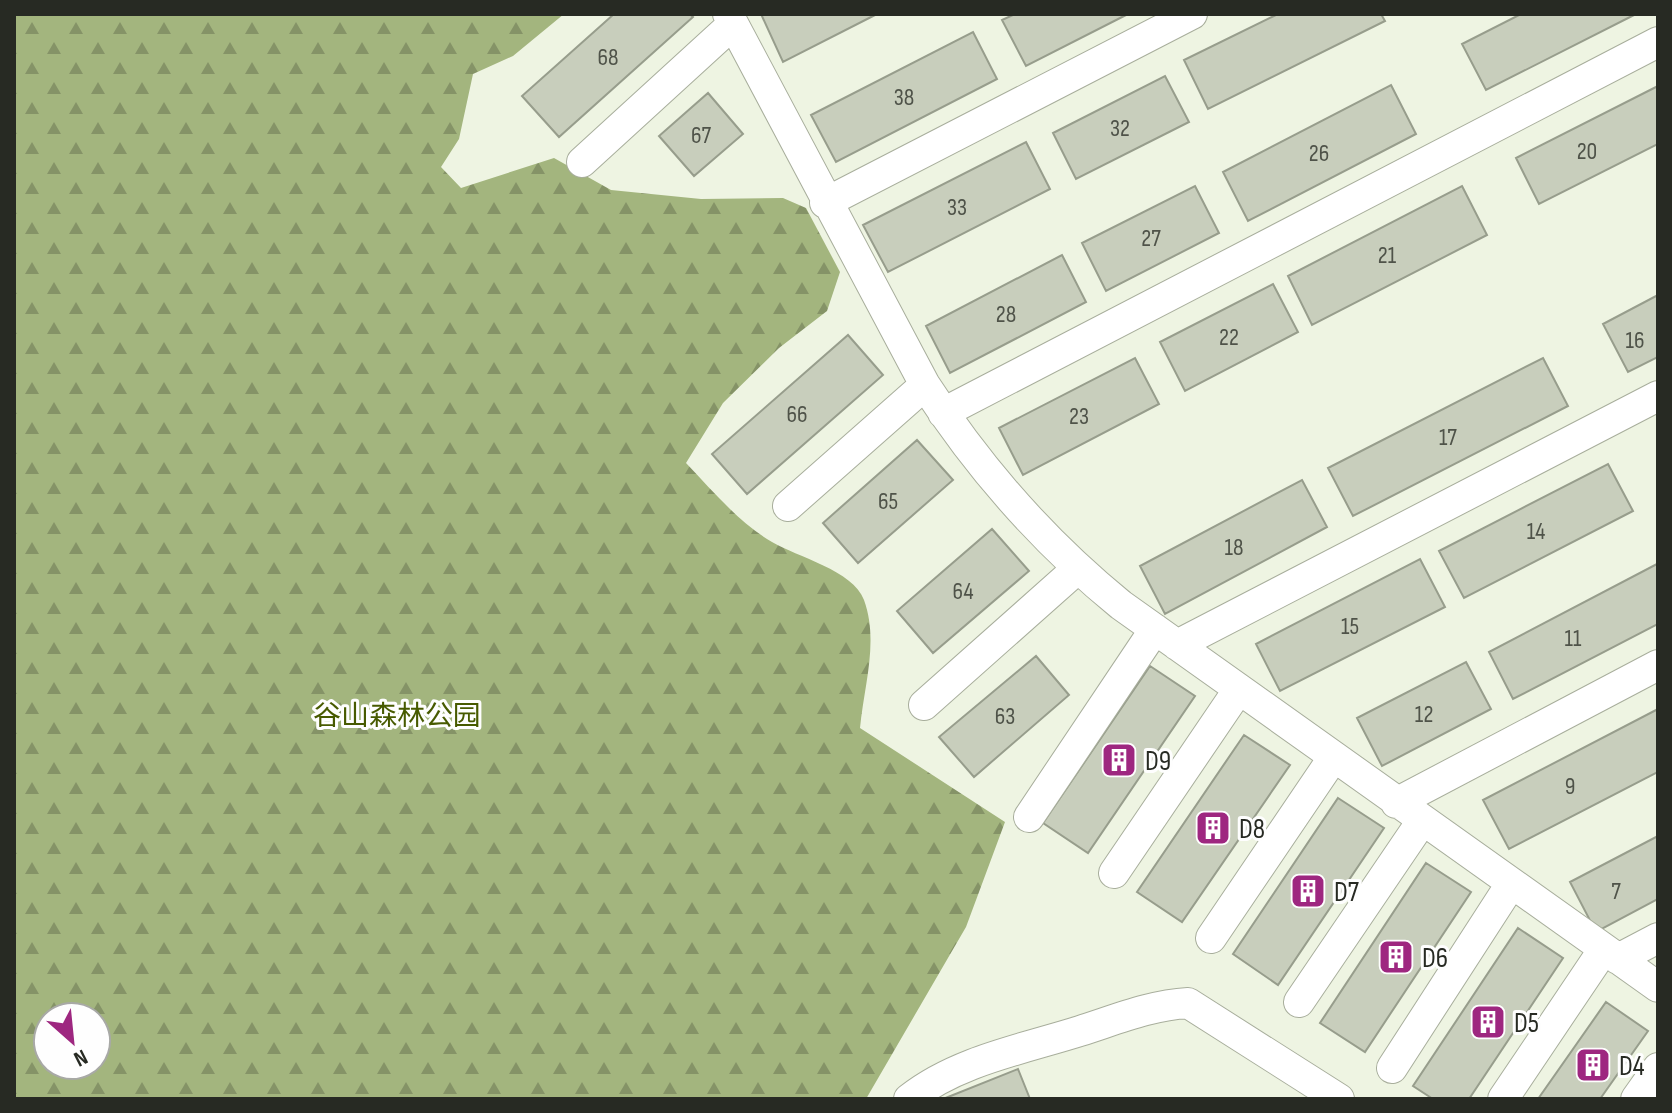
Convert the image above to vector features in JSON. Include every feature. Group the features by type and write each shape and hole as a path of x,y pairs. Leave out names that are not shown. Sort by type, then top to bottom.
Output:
{"street":[{"path":"825,203 1192,14"},
{"path":"582,162 731,19 825,203 925,385 943,413 1002,487 1077,569 1333,758 1658,987"},
{"path":"943,413 1658,42"},
{"path":"788,506 925,385"},
{"path":"1029,817 1166,637 1658,396"},
{"path":"924,705 1077,569"},
{"path":"1396,803 1658,665"},
{"path":"1114,873 1239,689"},
{"path":"1211,938 1333,758"},
{"path":"1299,1002 1422,821"},
{"path":"1392,1068 1511,884"},
{"path":"1503,1099 1611,954 1658,938"},
{"path":"909,1099 928,1084 977,1063 1156,1007 1188,1003 1339,1099"},
{"path":"1636,1099 1658,1068"}],"green space":[{"name":"谷山森林公园","path":"14,14 564,14 513,56 473,74 459,139 441,167 461,188 554,158 611,190 701,199 783,198 806,208 840,272 827,311 779,348 723,403 686,463 726,506 760,534 837,572 858,590 864,600 870,631 860,728 1005,822 966,927 866,1099 14,1099"}],"building":[{"path":"614,14 690,14 693,17 559,137 522,96"},
{"path":"761,14 877,14 783,62"},
{"path":"1015,14 1128,14 1026,66 1002,20"},
{"path":"1278,14 1381,14 1385,21 1208,109 1184,60"},
{"path":"1521,14 1636,14 1486,90 1462,44"},
{"path":"973,32 997,79 836,162 811,115"},
{"path":"1165,76 1189,122 1076,179 1053,133"},
{"path":"1391,85 1416,134 1248,221 1223,172"},
{"path":"1658,86 1658,144 1539,204 1516,158"},
{"path":"708,93 743,134 694,176 659,136"},
{"path":"1026,142 1050,189 888,272 863,225"},
{"path":"1195,186 1219,233 1106,291 1082,243"},
{"path":"1462,186 1487,235 1312,325 1288,276"},
{"path":"1062,255 1086,302 950,373 926,326"},
{"path":"1273,284 1298,332 1185,391 1160,342"},
{"path":"1658,295 1658,357 1628,372 1603,324"},
{"path":"848,335 883,375 747,494 712,454"},
{"path":"1135,358 1159,404 1023,475 999,428"},
{"path":"1543,358 1568,406 1353,516 1328,468"},
{"path":"917,440 953,480 858,563 823,523"},
{"path":"1608,464 1633,511 1464,598 1439,551"},
{"path":"1302,480 1327,527 1165,614 1140,566"},
{"path":"992,529 1029,571 933,653 897,611"},
{"path":"1420,559 1445,607 1280,691 1256,644"},
{"path":"1657,564 1658,624 1513,699 1489,652"},
{"path":"1036,656 1069,695 974,777 939,737"},
{"path":"1466,662 1491,709 1382,766 1357,718"},
{"name":"D9","path":"1150,666 1195,696 1088,853 1043,823"},
{"path":"1658,709 1658,772 1509,849 1483,800"},
{"name":"D8","path":"1244,735 1290,765 1182,922 1137,892"},
{"name":"D7","path":"1338,798 1384,828 1278,985 1233,954"},
{"path":"1658,836 1658,899 1596,932 1570,882"},
{"name":"D6","path":"1426,863 1471,892 1365,1052 1320,1023"},
{"name":"D5","path":"1518,928 1563,958 1469,1099 1433,1099 1413,1086"},
{"name":"D4","path":"1606,1002 1648,1031 1600,1099 1538,1099"},
{"path":"1018,1069 1030,1099 943,1099"}],"place":[{"name":"D9","path":"1119,760"},
{"name":"D8","path":"1213,828"},
{"name":"D7","path":"1308,891"},
{"name":"D6","path":"1396,957"},
{"name":"D5","path":"1488,1022"},
{"name":"D4","path":"1593,1065"}]}
